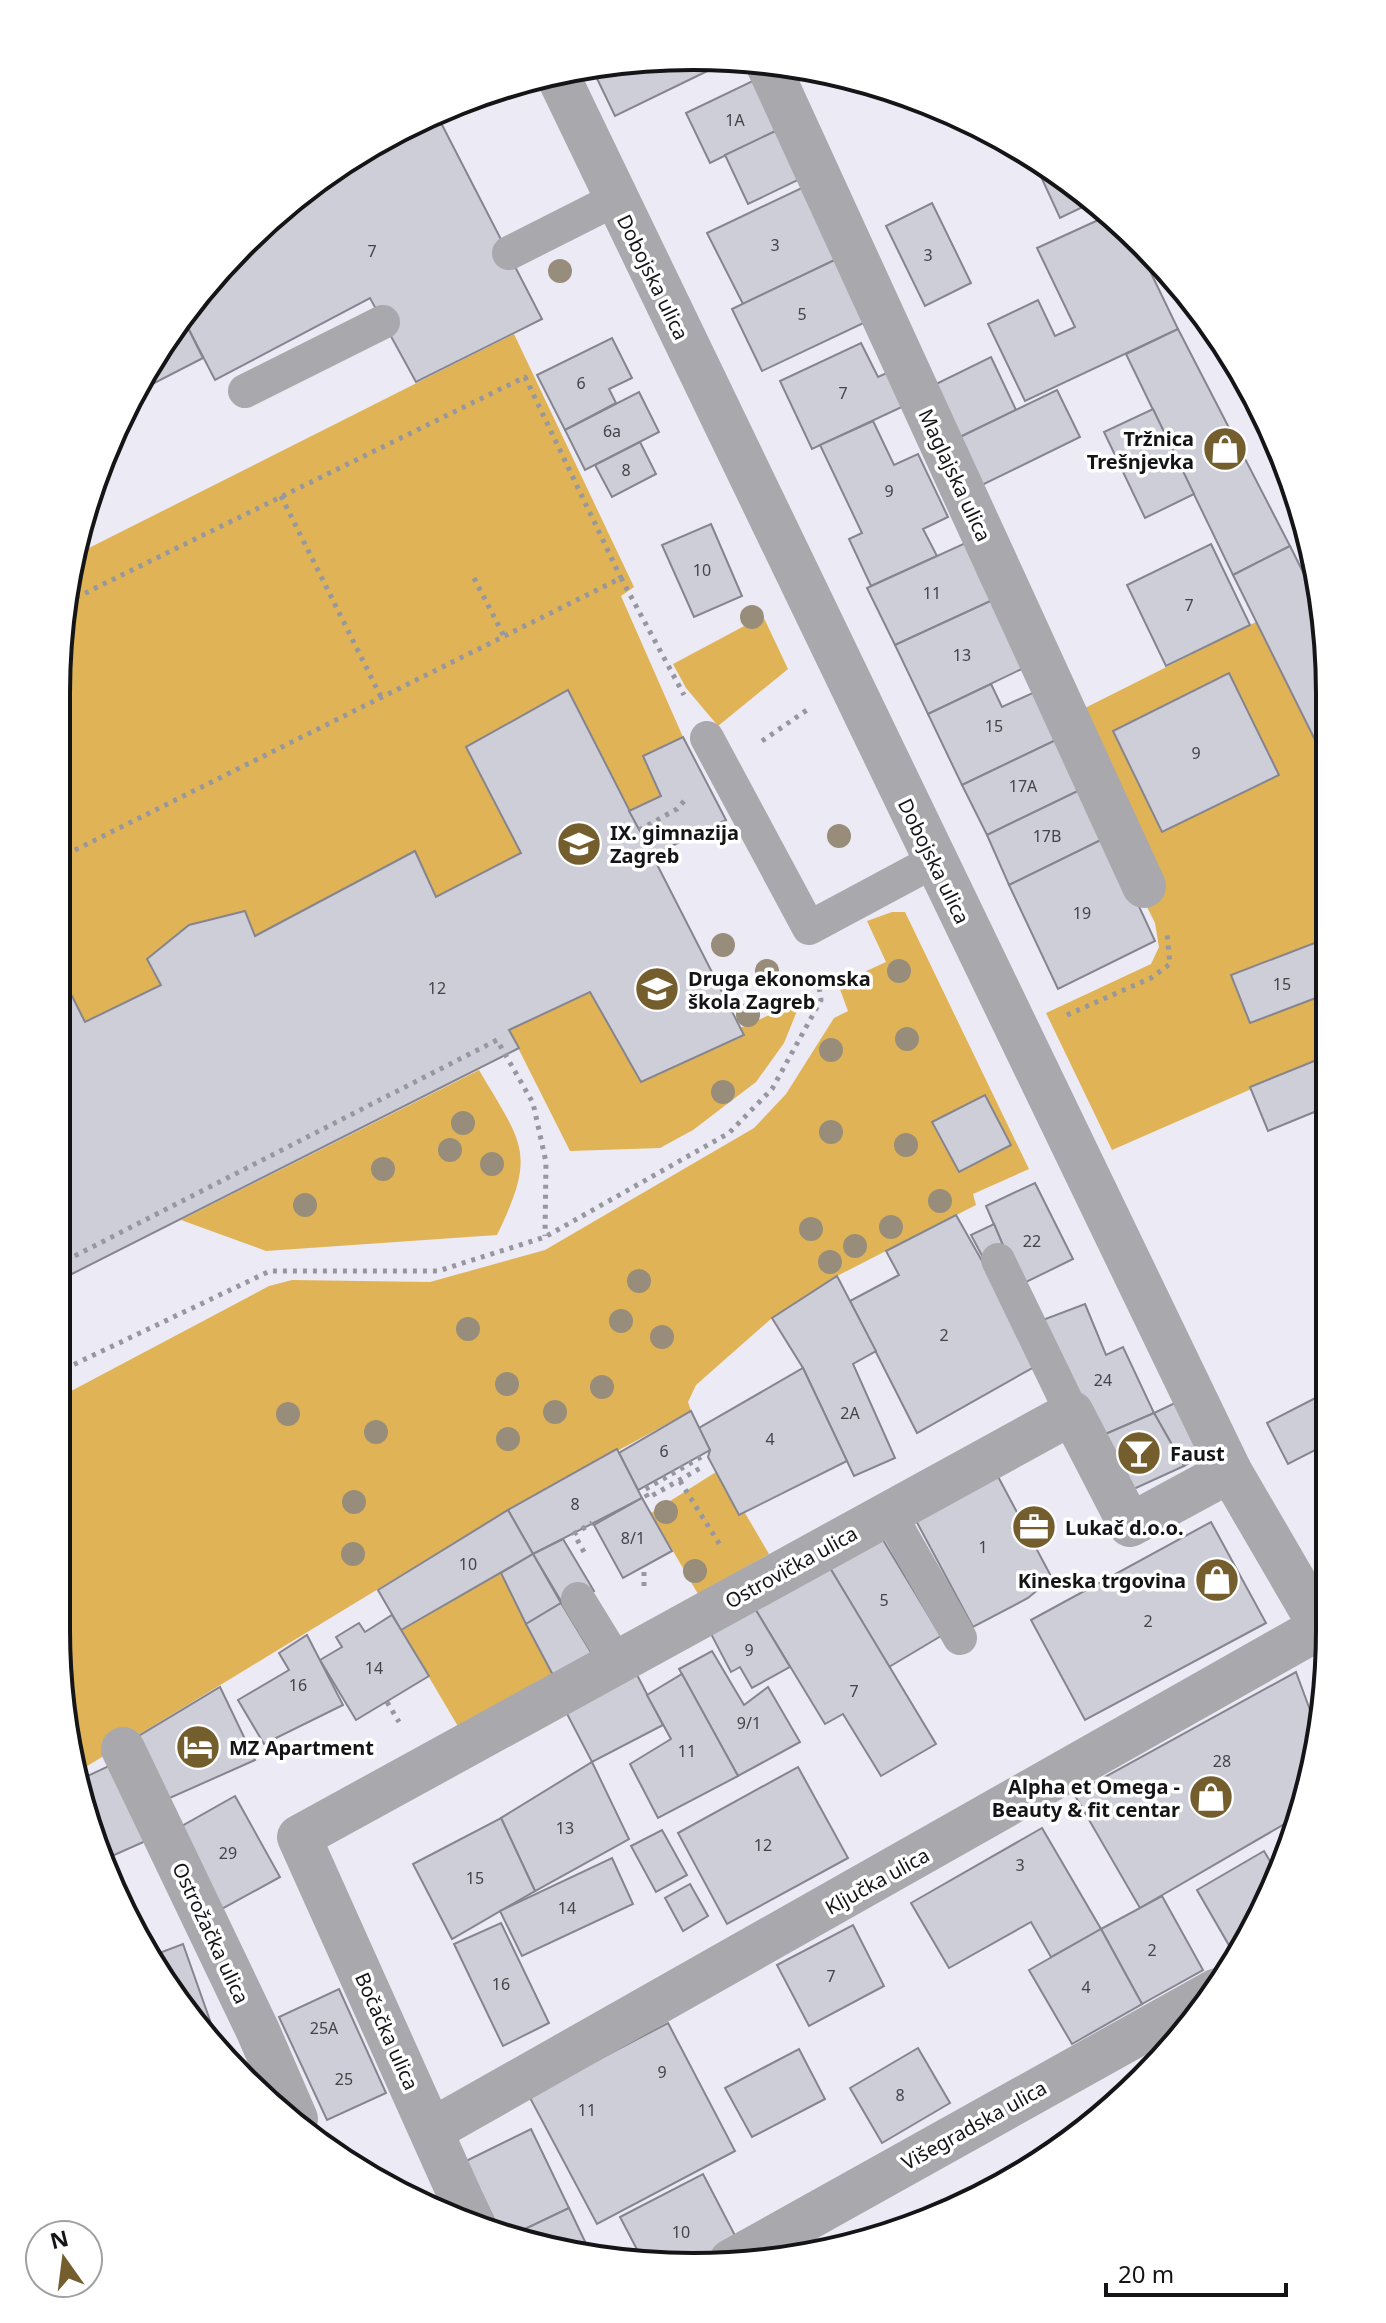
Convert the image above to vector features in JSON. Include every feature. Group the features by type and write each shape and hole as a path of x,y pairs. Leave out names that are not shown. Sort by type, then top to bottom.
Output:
{"street":[{"name":"Maglajska ulica","path":"772,75 1144,886"},
{"name":"Dobojska ulica","path":"562,84 1230,1471 1316,1621"},
{"path":"1072,1413 1130,1525 1230,1471"},
{"name":"Ostrovička ulica","path":"299,1837 1072,1413"},
{"name":"Ključka ulica","path":"432,2130 1316,1640"},
{"name":"Ostrožačka ulica","path":"123,1749 289,2103"},
{"name":"Bočačka ulica","path":"299,1837 467,2210"},
{"name":"Višegradska ulica","path":"750,2250 1190,2005"}],"lane":[{"path":"509,253 616,199"},
{"path":"245,391 383,322"},
{"path":"707,738 809,928 934,861"},
{"path":"998,1260 1072,1413"},
{"path":"889,1513 960,1638"},
{"path":"578,1599 616,1661"}],"path":[{"path":"78,597 525,377 621,578 707,738"},
{"path":"281,496 381,697"},
{"path":"474,578 504,636"},
{"path":"70,852 621,578"},
{"path":"1065,1016 1151,978 1170,964 1166,929 1144,886"},
{"path":"70,1366 270,1271 438,1271 545,1237 729,1133 772,1089 821,1000 809,928"},
{"path":"70,1258 497,1040 533,1103 546,1162 545,1237"},
{"path":"701,1457 644,1490 648,1498 704,1466"},
{"path":"680,1481 748,1590"},
{"path":"644,1567 644,1590"}],"shaded area":[{"path":"514,334 634,587 621,596 683,737 643,756 661,796 629,811 567,691 466,747 521,853 436,897 414,851 255,936 245,911 189,925 148,959 161,985 85,1022 70,997 70,693 75,612 87,549"},
{"path":"763,616 788,669 718,726 686,688 673,664"},
{"path":"1256,622 1316,742 1316,1061 1112,1150 1046,1013 1151,964 1159,947 1155,923 1062,736 1077,712"},
{"path":"892,912 905,912 1029,1169 973,1194 976,1205 837,1276 772,1318 696,1385 688,1402 691,1411 508,1510 85,1767 71,1671 70,1392 269,1286 292,1280 430,1282 545,1250 754,1128 786,1094 834,1018 848,1011 838,984 886,962 867,921"},
{"path":"590,992 641,1082 744,1036 740,1028 801,1001 784,1043 756,1082 693,1130 660,1148 570,1151 509,1030"},
{"path":"479,1070 515,1133 520,1150 517,1185 497,1235 266,1251 181,1220"},
{"path":"716,1472 739,1515 745,1513 769,1554 698,1594 651,1513"},
{"path":"501,1573 554,1677 459,1728 401,1630"}],"building":[{"path":"709,70 615,116 597,78 652,71"},
{"path":"761,77 784,127 710,163 686,113"},
{"path":"441,123 542,319 416,382 370,298 215,380 188,329 225,282 252,252 314,199 382,153"},
{"path":"784,127 806,176 748,204 725,155"},
{"path":"1041,176 1082,207 1060,218"},
{"path":"810,184 843,256 743,304 707,233"},
{"path":"932,203 971,283 925,306 886,226"},
{"path":"1098,220 1149,268 1178,329 1025,401 988,324 1038,300 1055,336 1075,327 1037,248"},
{"path":"843,256 872,319 762,371 732,309"},
{"path":"188,329 203,358 151,385"},
{"path":"1178,329 1290,546 1233,575 1126,354"},
{"path":"612,338 632,378 609,389 616,403 565,430 537,375"},
{"path":"861,343 878,377 889,372 906,405 812,449 780,381"},
{"path":"991,357 1016,410 958,438 932,386"},
{"path":"1057,390 1080,437 980,486 958,438"},
{"path":"639,392 659,432 585,470 565,430"},
{"path":"1153,409 1194,494 1145,518 1104,432"},
{"path":"873,421 894,465 918,454 948,517 923,529 937,556 871,586 849,539 862,533 820,445"},
{"path":"640,442 656,474 612,497 595,465"},
{"path":"711,524 742,596 694,617 662,545"},
{"path":"972,540 997,598 895,645 867,588"},
{"path":"1211,544 1250,625 1166,666 1127,585"},
{"path":"1290,546 1305,576 1315,652 1316,742 1233,575"},
{"path":"997,598 1030,665 928,714 895,645"},
{"path":"1229,673 1279,775 1162,832 1113,731"},
{"path":"991,684 1002,707 1037,691 1060,738 962,785 928,714"},
{"path":"568,690 744,1035 641,1082 590,992 509,1030 519,1048 70,1275 70,997 85,1022 161,985 147,959 189,925 245,911 255,936 415,851 436,897 521,853 466,747"},
{"path":"683,737 726,820 653,855 629,811 661,796 643,756"},
{"path":"1060,738 1084,788 987,835 962,785"},
{"path":"1084,788 1107,837 1009,885 987,835"},
{"path":"1107,837 1155,941 1058,989 1009,885"},
{"path":"1316,942 1316,998 1250,1023 1231,975"},
{"path":"1316,1060 1316,1111 1268,1131 1250,1087"},
{"path":"985,1095 1011,1145 959,1172 932,1122"},
{"path":"1035,1183 1073,1259 1020,1285 986,1206"},
{"path":"956,1215 1015,1319 1034,1367 917,1433 850,1301 899,1275 886,1251"},
{"path":"994,1224 1008,1257 987,1265 971,1235"},
{"path":"837,1276 876,1351 853,1364 895,1458 854,1476 803,1368 772,1318"},
{"path":"1085,1304 1106,1355 1123,1347 1154,1413 1094,1439 1040,1321"},
{"path":"803,1368 847,1461 739,1515 708,1457 710,1450 699,1428"},
{"path":"1316,1398 1316,1450 1288,1464 1267,1423"},
{"path":"1177,1402 1206,1454 1184,1466 1154,1413"},
{"path":"691,1411 710,1450 638,1490 619,1453"},
{"name":"Faust","path":"1154,1413 1184,1466 1125,1493 1094,1439"},
{"path":"617,1449 642,1498 533,1554 508,1510"},
{"path":"995,1471 1052,1578 1028,1598 973,1627 913,1515"},
{"path":"642,1498 672,1551 623,1578 594,1525"},
{"path":"508,1510 533,1554 401,1630 378,1590"},
{"path":"1211,1522 1266,1623 1085,1720 1031,1620"},
{"path":"877,1530 941,1636 889,1667 827,1563"},
{"path":"563,1539 594,1591 564,1606 533,1554"},
{"path":"533,1554 561,1603 526,1624 501,1573"},
{"path":"827,1563 936,1744 881,1776 843,1714 825,1724 754,1607"},
{"path":"561,1603 592,1654 554,1677 526,1624"},
{"path":"754,1607 790,1667 752,1688 740,1667 731,1672 710,1632"},
{"path":"392,1615 429,1676 356,1720 320,1660 342,1647 336,1637 359,1623 365,1632"},
{"path":"307,1635 343,1705 264,1744 238,1700 289,1670 279,1653"},
{"path":"712,1651 744,1705 768,1687 800,1742 738,1776 679,1669"},
{"path":"1296,1672 1311,1712 1295,1791 1285,1824 1140,1908 1074,1794"},
{"path":"636,1673 663,1725 592,1762 565,1710"},
{"path":"682,1674 738,1776 658,1818 630,1764 671,1739 647,1695"},
{"path":"220,1687 255,1760 163,1801 132,1740"},
{"path":"592,1762 629,1839 535,1891 501,1818"},
{"path":"113,1764 148,1840 112,1856 88,1776"},
{"path":"798,1767 848,1858 727,1924 678,1833"},
{"path":"235,1796 280,1877 220,1910 175,1830"},
{"path":"501,1818 535,1891 452,1939 413,1864"},
{"path":"1042,1828 1101,1929 1051,1957 1031,1922 949,1968 911,1903"},
{"path":"662,1830 687,1875 656,1892 631,1846"},
{"path":"1264,1851 1271,1863 1230,1947 1197,1890"},
{"path":"612,1858 633,1904 522,1956 500,1911"},
{"path":"690,1884 708,1916 683,1931 665,1898"},
{"path":"1162,1896 1203,1970 1142,2004 1101,1929"},
{"path":"501,1923 549,2023 503,2046 454,1944"},
{"path":"853,1925 884,1986 809,2026 777,1965"},
{"path":"1101,1929 1142,2004 1072,2044 1029,1970"},
{"path":"183,1944 211,2024 175,1976 160,1953"},
{"path":"339,1989 386,2093 327,2120 279,2017"},
{"path":"668,2023 735,2151 597,2224 529,2096"},
{"path":"918,2048 950,2103 882,2143 850,2088"},
{"path":"799,2049 825,2099 752,2137 725,2088"},
{"path":"531,2129 569,2208 524,2229 495,2220 466,2161"},
{"path":"703,2174 741,2247 732,2252 638,2251 620,2217"},
{"path":"569,2208 586,2244 571,2241 524,2229"}],"place":[{"name":"Tržnica Trešnjevka","path":"1225,449"},
{"name":"IX. gimnazija Zagreb","path":"579,844"},
{"name":"Druga ekonomska škola Zagreb","path":"657,989"},
{"name":"Faust","path":"1139,1453"},
{"name":"Lukač d.o.o.","path":"1034,1527"},
{"name":"Kineska trgovina","path":"1217,1580"},
{"name":"MZ Apartment","path":"198,1747"},
{"name":"Alpha et Omega - Beauty & fit centar","path":"1211,1797"}]}
